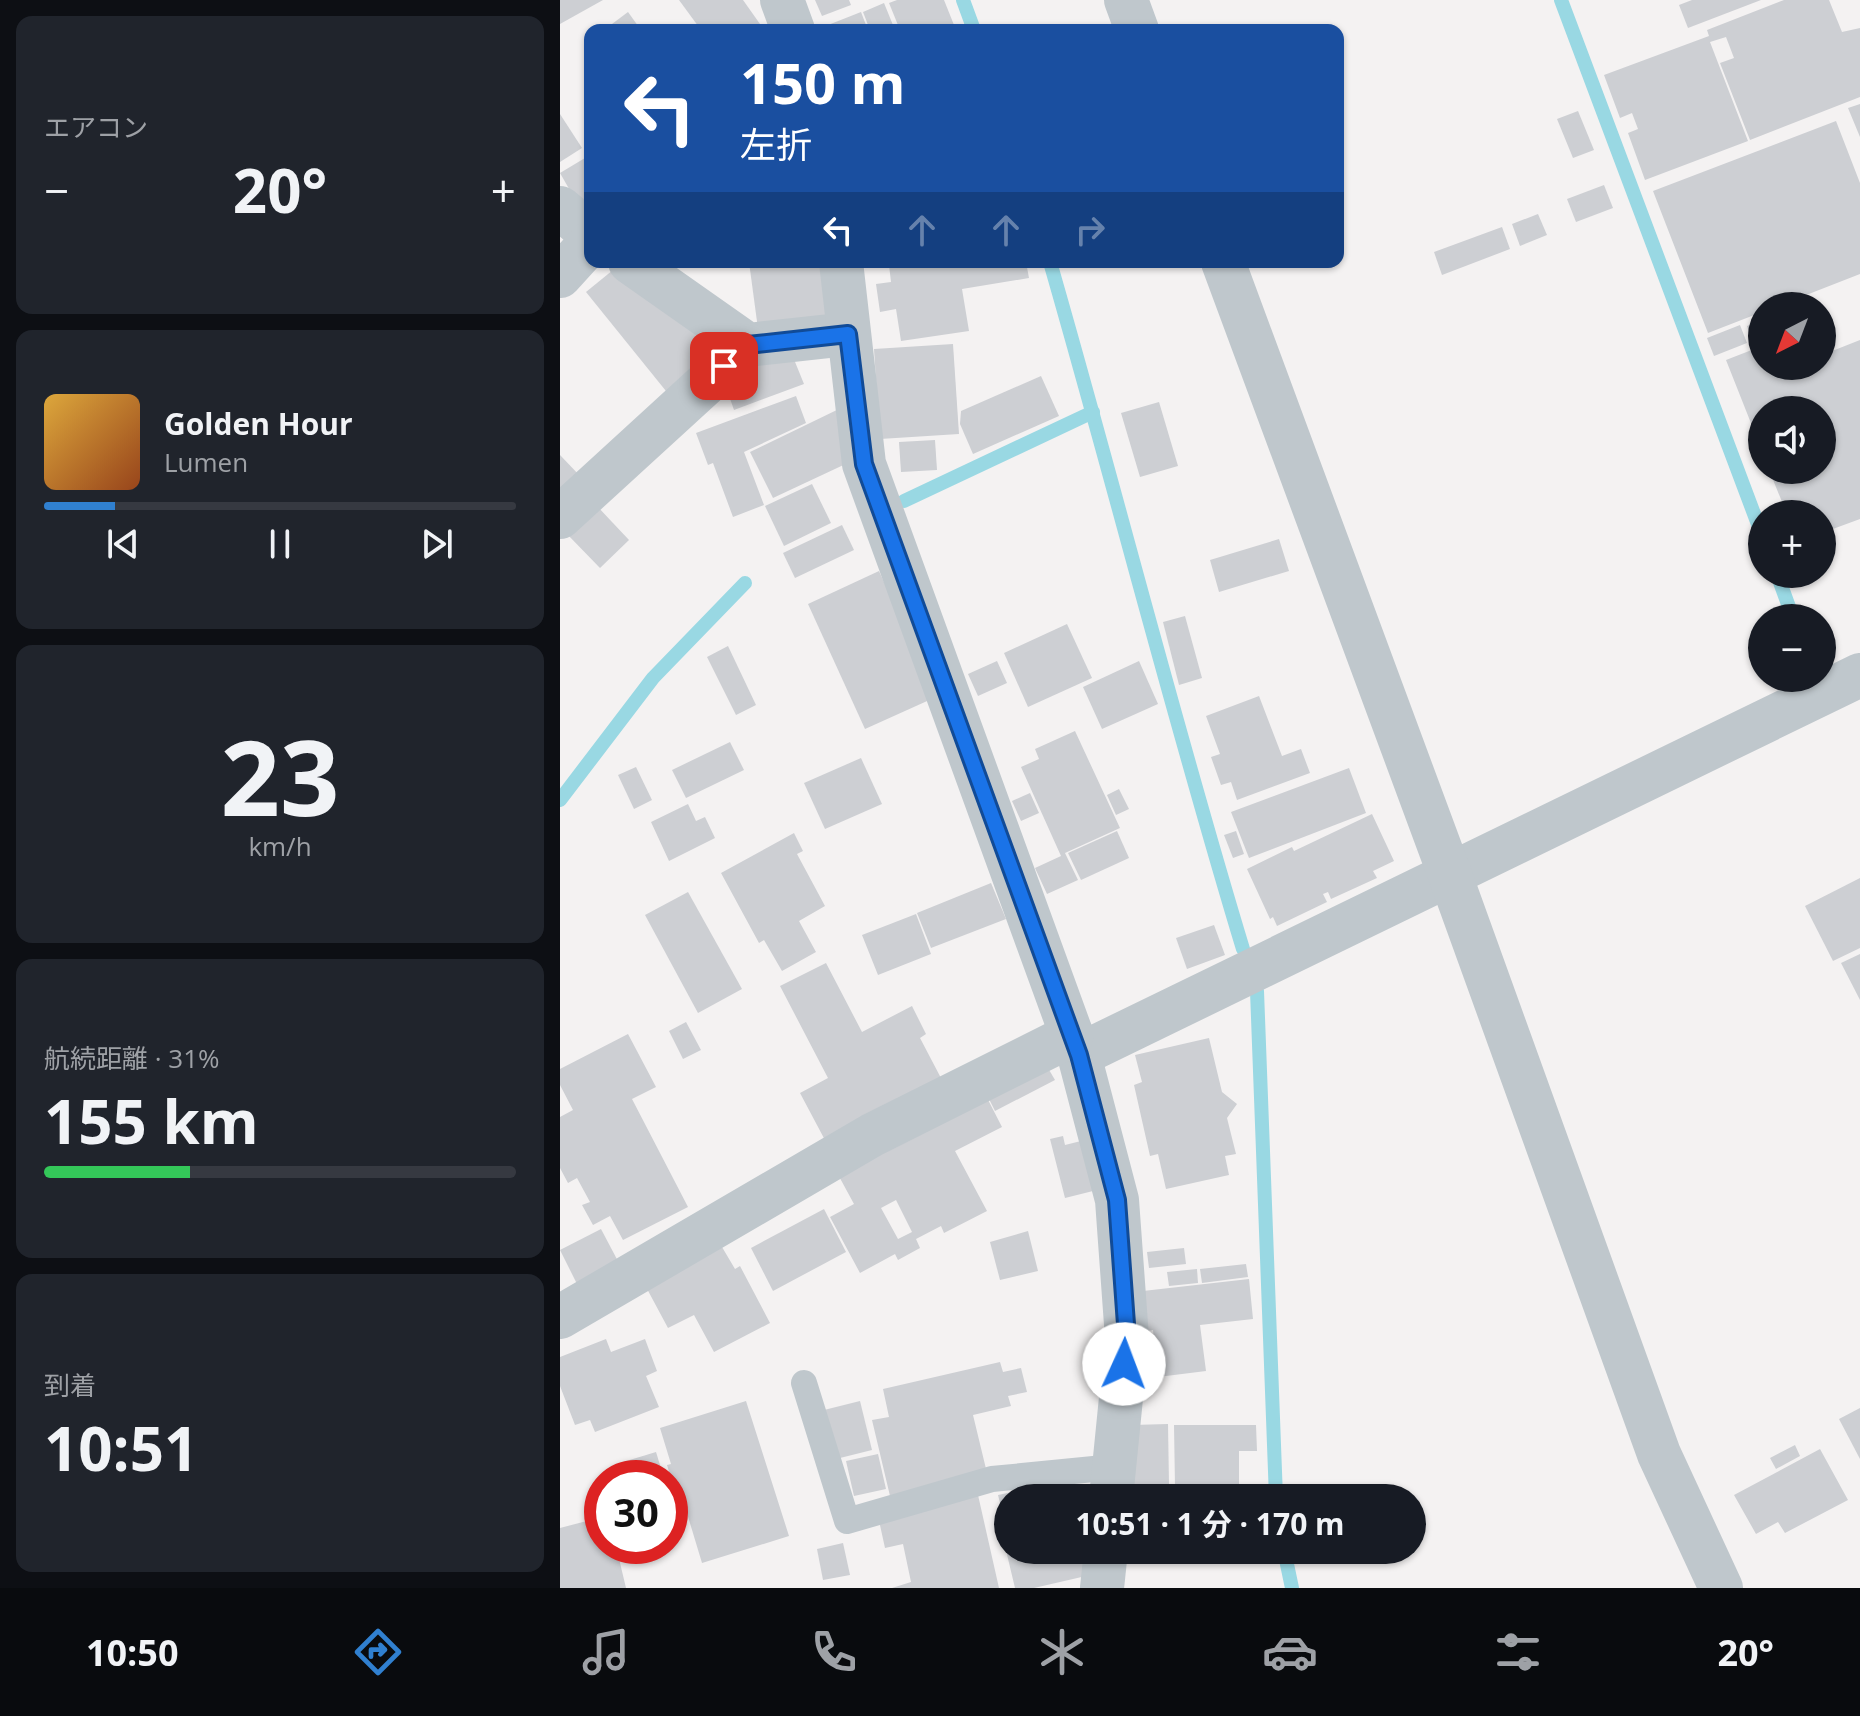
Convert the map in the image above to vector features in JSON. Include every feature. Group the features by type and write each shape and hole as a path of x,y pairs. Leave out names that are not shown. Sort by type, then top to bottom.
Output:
{"street":[{"path":"782,0 791,24"},
{"path":"1126,0 1135,24"},
{"path":"560,208 584,228"},
{"path":"560,276 584,250"},
{"path":"639,268 748,345"},
{"path":"842,268 864,464 1076,1045 1117,1200 1127,1338 1113,1483"},
{"path":"1225,268 1450,875 1659,1454 1721,1588"},
{"path":"560,517 748,345 848,334"},
{"path":"560,1317 872,1135 1450,875 1860,675"},
{"path":"1102,1588 1105,1564"}],"lane":[{"path":"804,1383 847,1521 992,1479 1113,1483"}],"building":[{"path":"560,0 603,0 560,24"},
{"path":"679,0 743,0 760,24 697,24"},
{"path":"815,0 849,0 851,5 822,16"},
{"path":"897,0 944,0 954,24 898,24 889,3"},
{"path":"1692,0 1761,0 1688,28 1679,5"},
{"path":"1784,0 1829,0 1842,32 1860,28 1860,97 1750,140 1720,63 1734,58 1726,37 1710,42 1748,141 1645,180 1628,133 1638,129 1632,113 1620,118 1604,75 1709,36 1707,30"},
{"path":"884,3 893,24 868,24 863,12"},
{"path":"628,12 637,24 612,24"},
{"path":"861,12 866,24 831,24"},
{"path":"1860,104 1860,137 1848,108"},
{"path":"1578,111 1594,150 1573,158 1557,119"},
{"path":"560,114 582,148 560,162"},
{"path":"1836,121 1860,183 1860,274 1814,292 1748,292 1748,317 1708,333 1653,191"},
{"path":"584,159 584,205 580,208 560,173"},
{"path":"1604,185 1613,208 1576,222 1567,199"},
{"path":"1538,214 1547,235 1520,246 1512,224"},
{"path":"1502,227 1510,249 1442,275 1434,252"},
{"path":"750,268 830,268 836,319 758,329"},
{"path":"889,268 1027,268 1029,278 962,289 969,331 901,341 896,309 880,312 876,284 891,282"},
{"path":"613,270 722,353 670,396 586,292"},
{"path":"1740,325 1747,343 1714,356 1707,338"},
{"path":"1860,340 1860,519 1836,528 1836,500 1781,500 1775,484 1836,484 1836,396 1748,396 1748,416 1726,360 1748,351 1748,380 1836,380 1836,349"},
{"path":"953,344 959,434 880,439 874,349"},
{"path":"791,352 804,384 734,410 727,390 743,385 738,372"},
{"path":"1041,376 1059,416 973,454 960,424 961,411"},
{"path":"796,396 806,423 744,452 764,505 733,517 713,463 708,465 696,433"},
{"path":"1159,402 1178,466 1140,477 1121,413"},
{"path":"843,407 852,461 773,498 750,452"},
{"path":"935,440 937,470 901,472 899,442"},
{"path":"560,455 581,477 560,497"},
{"path":"812,484 831,523 784,546 765,506"},
{"path":"596,505 629,540 600,568 567,534"},
{"path":"842,525 854,550 795,578 783,553"},
{"path":"1279,539 1289,571 1219,592 1210,560"},
{"path":"879,571 936,697 865,729 808,604"},
{"path":"1185,616 1202,678 1179,685 1163,622"},
{"path":"1067,624 1092,678 1028,707 1004,653"},
{"path":"728,646 756,705 736,715 707,657"},
{"path":"997,661 1007,683 978,696 968,674"},
{"path":"1139,661 1158,704 1102,729 1083,687"},
{"path":"1259,696 1282,756 1301,749 1310,773 1237,800 1231,782 1221,785 1211,757 1220,754 1206,716"},
{"path":"1075,731 1120,828 1065,853 1078,880 1047,894 1035,868 1061,856 1021,767 1039,759 1035,749"},
{"path":"730,742 744,770 686,798 672,770"},
{"path":"861,758 882,804 825,829 804,783"},
{"path":"636,767 652,800 634,809 618,775"},
{"path":"1349,768 1366,813 1249,858 1231,812"},
{"path":"1119,789 1129,809 1116,815 1107,795"},
{"path":"1030,793 1039,813 1021,821 1012,801"},
{"path":"688,804 696,821 705,817 715,838 669,861 651,822"},
{"path":"1372,814 1394,861 1373,871 1377,878 1331,899 1328,892 1323,894 1327,902 1277,926 1273,917 1270,919 1247,869 1292,847 1294,851"},
{"path":"1117,831 1129,858 1081,880 1068,853"},
{"path":"1236,831 1244,854 1233,858 1224,835"},
{"path":"794,833 803,851 797,854 825,906 799,921 816,952 782,971 764,940 759,943 721,873"},
{"path":"1860,878 1860,948 1833,961 1805,906"},
{"path":"991,883 1006,919 931,948 917,913"},
{"path":"688,892 742,989 698,1013 645,915"},
{"path":"916,914 931,954 878,975 862,935"},
{"path":"1214,925 1225,955 1187,969 1176,938"},
{"path":"1860,954 1860,1000 1841,963"},
{"path":"826,963 862,1032 912,1006 926,1034 920,1038 942,1080 826,1142 800,1093 828,1078 780,986"},
{"path":"686,1022 701,1050 683,1059 669,1031"},
{"path":"628,1034 656,1087 632,1099 688,1207 623,1240 610,1216 593,1225 582,1205 590,1202 577,1178 568,1183 560,1168 560,1117 573,1110 560,1085 560,1069"},
{"path":"1209,1038 1222,1092 1237,1104 1227,1118 1236,1154 1225,1156 1229,1175 1166,1189 1158,1154 1150,1156 1134,1085 1142,1082 1135,1055"},
{"path":"1045,1063 1055,1080 995,1111 986,1093"},
{"path":"984,1092 1002,1127 955,1151 987,1211 944,1233 941,1226 916,1239 920,1248 898,1260 895,1254 860,1273 830,1217 854,1204 835,1169","holes":["896,1200 912,1232 898,1239 881,1208"]},
{"path":"1063,1136 1065,1145 1081,1141 1093,1191 1065,1198 1050,1139"},
{"path":"824,1209 846,1252 773,1291 751,1248"},
{"path":"601,1229 620,1265 578,1286 560,1250"},
{"path":"1028,1231 1038,1271 1000,1280 990,1242"},
{"path":"722,1247 735,1269 740,1266 770,1323 714,1352 694,1315 668,1328 646,1287"},
{"path":"1184,1248 1186,1264 1149,1268 1147,1252"},
{"path":"1246,1264 1248,1277 1202,1283 1200,1269"},
{"path":"1197,1269 1198,1283 1169,1286 1167,1272"},
{"path":"1249,1279 1253,1319 1200,1325 1206,1371 1158,1377 1153,1330 1148,1331 1143,1291"},
{"path":"606,1339 611,1352 645,1339 657,1371 646,1376 659,1407 595,1432 590,1420 575,1425 560,1386 560,1357"},
{"path":"1000,1362 1003,1372 1021,1368 1027,1392 1008,1396 1011,1406 973,1415 987,1473 890,1496 872,1420 889,1417 883,1389"},
{"path":"746,1401 789,1536 702,1563 688,1517 688,1460 670,1460 660,1428"},
{"path":"860,1401 872,1450 836,1459 824,1410"},
{"path":"1860,1408 1860,1459 1839,1419"},
{"path":"1168,1424 1169,1484 1132,1484 1132,1425"},
{"path":"1174,1425 1256,1425 1257,1451 1239,1451 1239,1484 1175,1484"},
{"path":"1795,1445 1800,1456 1776,1469 1770,1458"},
{"path":"1820,1449 1848,1500 1785,1533 1778,1522 1756,1534 1734,1495"},
{"path":"656,1452 658,1460 630,1460"},
{"path":"878,1454 886,1489 854,1496 846,1461"},
{"path":"978,1495 999,1588 892,1588 911,1582 903,1544 885,1548 878,1516"},
{"path":"584,1522 584,1564 620,1564 626,1588 560,1588 560,1528"},
{"path":"843,1543 850,1575 823,1580 817,1549"},
{"path":"1009,1564 1083,1564 1086,1576 1034,1588 1015,1588"}],"waterway":[{"path":"963,0 972,24"},
{"path":"1561,0 1749,500"},
{"path":"1052,268 1243,949"},
{"path":"904,501 1093,412"},
{"path":"560,800 653,678 745,583"},
{"path":"1782,588 1788,604"},
{"path":"1257,991 1275,1484"},
{"path":"1287,1564 1292,1588"}],"route":[{"path":"724,366 748,345 848,334 864,464 1079,1055 1117,1200 1127,1338 1124,1364"}]}
